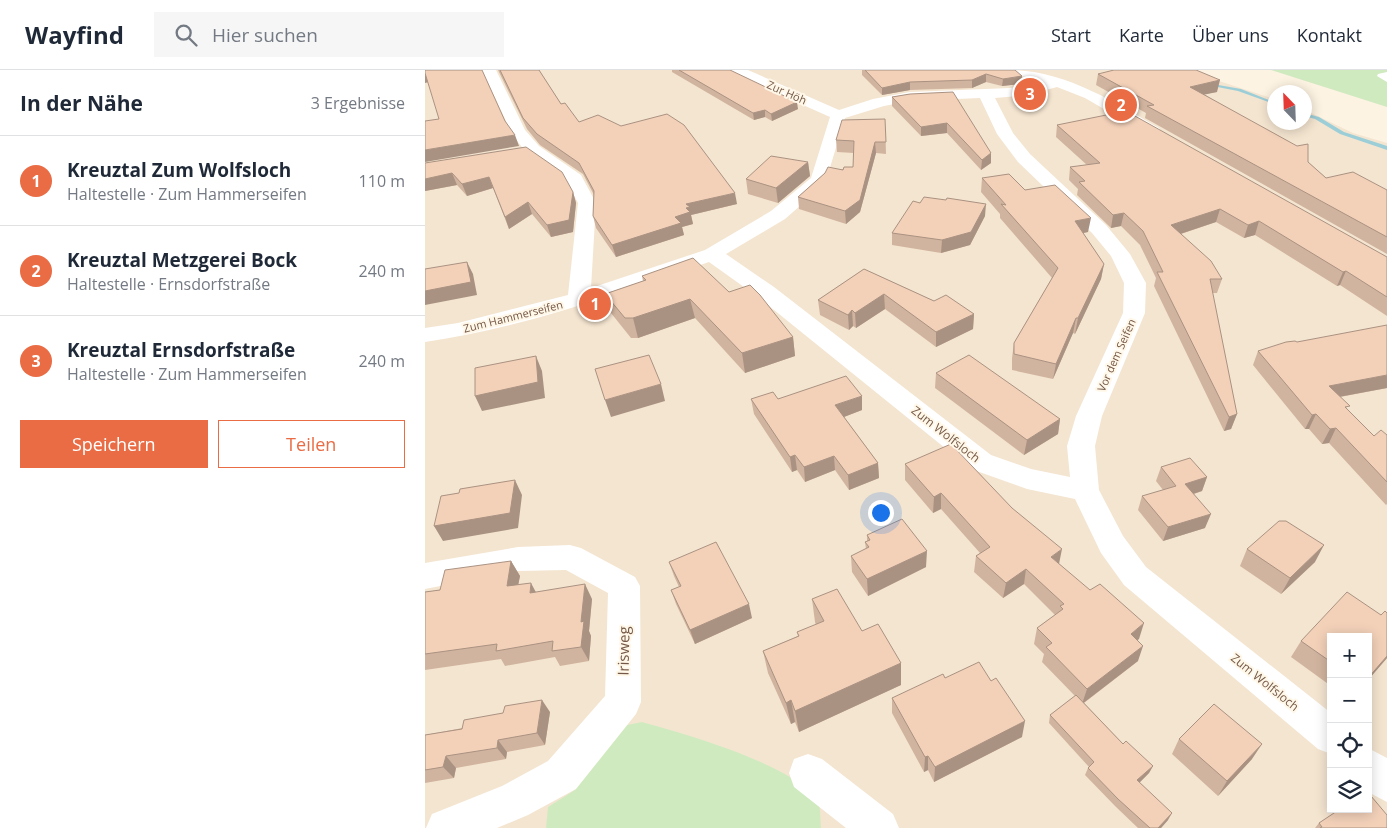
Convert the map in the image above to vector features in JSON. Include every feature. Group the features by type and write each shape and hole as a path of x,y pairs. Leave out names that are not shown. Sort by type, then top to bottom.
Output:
{"street":[{"path":"489,70 518,131 533,150 575,179 587,203 579,299"},
{"name":"Zur Höh","path":"737,70 838,115"},
{"path":"1015,70 1059,76 1166,139"},
{"path":"838,115 871,104 919,95 1047,88 1059,76"},
{"name":"Vor dem Seifen","path":"985,92 1005,134 1024,158 1099,229 1120,254 1135,283 1134,313 1089,416 1081,446 1085,490"},
{"name":"Zum Hammerseifen","path":"425,335 459,330 579,299 712,254 778,215 819,180 838,115"},
{"path":"513,153 533,150"},
{"name":"Zum Wolfsloch","path":"712,254 766,292 981,462 1027,479 1085,490 1112,544 1135,576 1327,733"},
{"name":"Irisweg","path":"425,576 518,559 570,557 624,586 623,702 562,775 514,801 446,828"},
{"path":"1369,768 1387,782"},
{"path":"808,774 879,828"}],"lane":[{"path":"1387,75 1381,76 1387,79"}],"shaded area":[{"path":"425,70 1185,70 1267,97 1267,130 1312,130 1312,113 1353,133 1387,143 1387,828 425,828"}],"green space":[{"path":"1271,70 1387,70 1387,107"},
{"path":"642,722 738,753 788,776 807,789 818,802 821,828 546,828 548,807 575,790 627,725"}],"building":[{"path":"425,70 482,70 505,121 515,135 425,150 425,121 439,119"},
{"path":"500,70 539,70 561,104 565,103 579,122 598,115 621,126 667,114 684,125 735,193 686,204 690,207 686,208 690,212 675,217 681,223 612,245 593,216 594,191 579,163 537,134 523,118"},
{"path":"679,70 730,70 797,102 771,114 765,110 753,113"},
{"path":"865,70 1015,70 1022,76 1003,79 986,74 972,80 910,82 882,88"},
{"path":"1114,70 1196,70 1220,80 1190,87 1297,146 1308,144 1308,162 1326,178 1353,172 1387,190 1387,237 1147,106 1154,105 1098,74"},
{"path":"953,92 991,153 982,160 947,123 921,127 892,97 910,94"},
{"path":"1126,111 1387,257 1387,297 1259,221 1248,225 1220,209 1171,225 1211,261 1222,279 1210,279 1237,414 1229,417 1157,272 1163,272 1143,231 1124,213 1113,215 1079,182 1085,181 1070,167 1100,163 1057,125"},
{"path":"885,119 886,142 875,142 860,200 845,211 798,197 825,173 828,167 843,170 844,167 853,167 854,141 836,140 842,120"},
{"path":"526,147 562,172 573,192 569,220 547,225 528,202 505,217 489,177 462,184 452,173 425,179 425,163"},
{"path":"771,156 808,162 776,188 746,179"},
{"path":"1009,174 1025,190 1055,185 1091,218 1075,221 1104,264 1078,318 1076,318 1056,364 1014,354 1014,343 1058,268 1001,204 1006,205 982,178"},
{"path":"924,197 946,200 947,198 986,204 971,232 942,240 892,233 913,201 920,203"},
{"path":"693,258 729,292 750,285 793,337 742,353 690,299 633,318 625,318 605,294 646,280 642,276"},
{"path":"467,262 471,282 425,291 425,269"},
{"path":"864,269 934,301 946,295 974,314 936,332 884,294 855,313 852,310 848,315 818,300"},
{"path":"1387,325 1387,375 1329,386 1350,406 1345,407 1374,436 1381,430 1387,435 1387,482 1336,428 1330,429 1316,414 1312,415 1258,351 1286,342 1297,342"},
{"path":"649,355 661,384 605,400 595,369"},
{"path":"969,355 1060,419 1027,440 936,373"},
{"path":"536,356 538,382 475,396 475,368"},
{"path":"846,376 862,396 835,405 878,463 848,475 834,456 804,467 795,455 790,457 751,399 773,392 778,399"},
{"path":"951,444 1012,508 1062,549 1051,557 1090,590 1100,584 1144,623 1131,634 1143,646 1087,689 1046,647 1052,643 1037,628 1063,609 1060,606 1064,604 1026,569 1006,583 976,556 990,547 941,493 934,497 905,464"},
{"path":"1190,458 1207,477 1185,484 1211,514 1168,527 1142,496 1176,486 1161,467"},
{"path":"515,480 510,513 434,526 441,496 459,493 460,489"},
{"path":"902,519 927,551 867,579 851,556 869,547 865,542 870,540 867,535"},
{"path":"1279,521 1286,521 1324,545 1290,578 1247,549"},
{"path":"716,542 749,604 690,630 671,590 681,586 669,562"},
{"path":"511,561 507,586 531,583 530,593 585,584 581,622 584,621 581,647 552,651 553,641 496,651 497,644 425,654 425,592 440,590 445,570"},
{"path":"837,589 862,631 878,624 901,663 795,711 791,700 786,703 763,651 799,636 797,632 824,621 812,599"},
{"path":"1347,592 1381,615 1385,611 1387,613 1387,656 1372,673 1372,633 1327,633 1327,659 1301,641"},
{"path":"979,662 991,681 996,678 1025,721 935,767 928,756 925,757 892,698 943,674 945,678"},
{"path":"1076,695 1123,744 1126,741 1153,766 1137,780 1172,813 1158,828 1150,828 1088,768 1094,762 1050,715"},
{"path":"542,700 537,733 498,740 497,748 446,756 443,767 425,770 425,735 462,729 464,720 503,713 505,706"},
{"path":"1214,704 1262,744 1227,781 1179,739"},
{"path":"1372,797 1387,815 1387,828 1320,828 1322,827 1319,823 1334,813 1372,813"}],"waterway":[{"path":"1209,84 1239,90 1267,100"},
{"path":"1312,116 1342,133 1387,148"}],"place":[{"name":"Kreuztal Ernsdorfstraße","path":"1030,94"},
{"name":"Kreuztal Metzgerei Bock","path":"1121,105"},
{"name":"Kreuztal Zum Wolfsloch","path":"595,304"}]}
